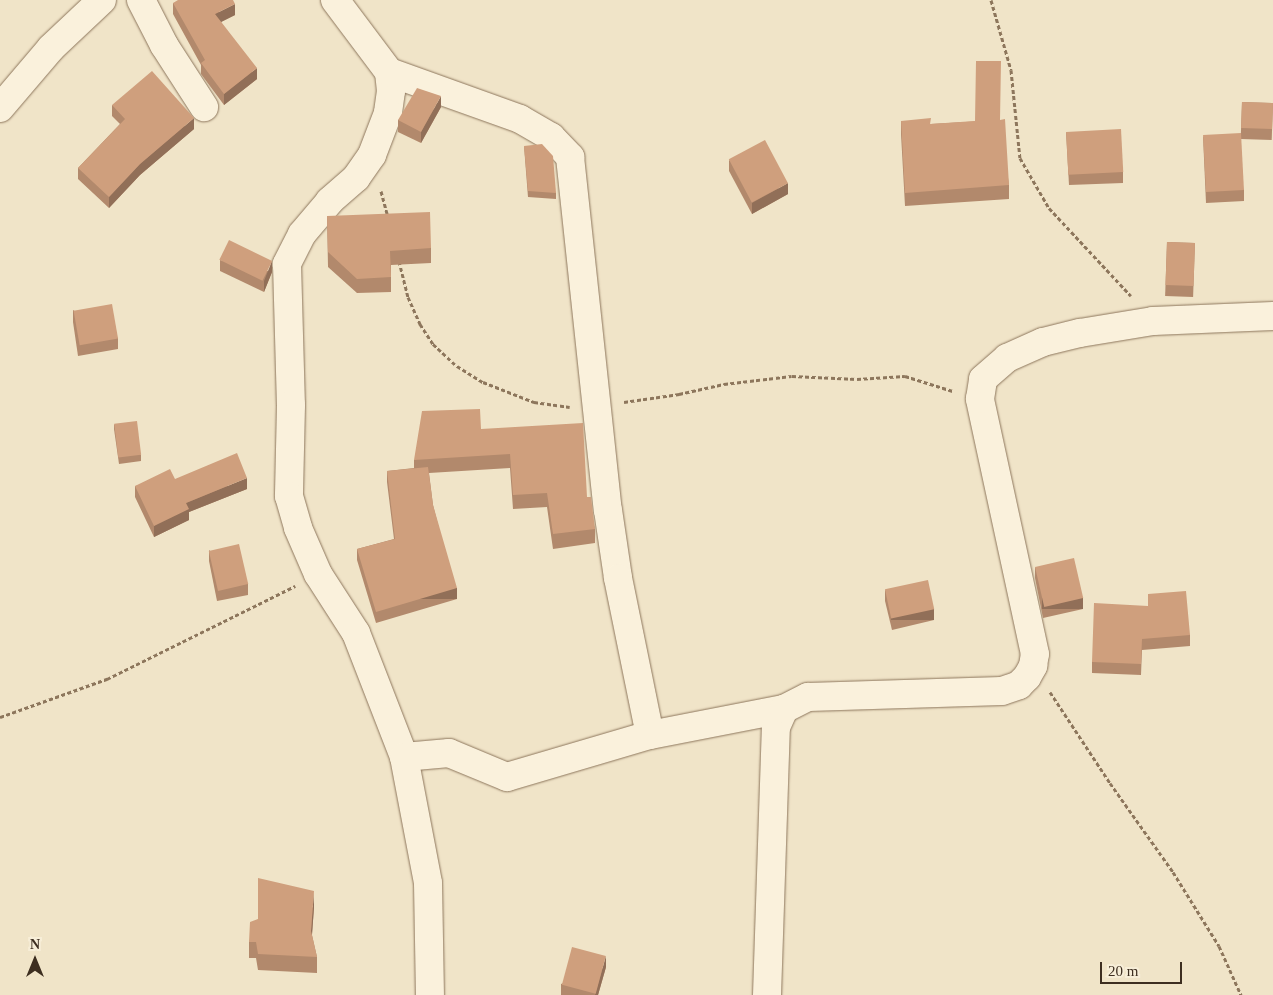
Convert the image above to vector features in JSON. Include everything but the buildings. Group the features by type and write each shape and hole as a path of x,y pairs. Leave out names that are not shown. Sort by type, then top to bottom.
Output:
{"street":[{"path":"0,108 51,48 102,0"},
{"path":"141,0 164,45 204,107"},
{"path":"335,0 389,72 392,91 388,113 372,155 356,178 330,201 302,234 287,264 291,405 289,496 298,528 318,574 356,633 404,757 428,883 430,995"},
{"path":"389,72 520,119 551,137 570,157 608,510 618,578 650,735"},
{"path":"404,757 449,753 507,777 650,735 784,709 808,697 1002,691 1019,685 1028,677 1034,666 1035,654 980,399 980,388 989,372 1007,358 1043,342 1088,331 1153,321 1273,316"},
{"path":"767,995 776,727 784,709"}],"path":[{"path":"991,0 1012,70 1020,158 1049,208 1153,321"},
{"path":"372,155 389,221"},
{"path":"398,259 408,297 420,324 433,344 458,366 483,382 534,402 598,411 620,403 679,394 724,384 792,376 857,379 905,376 980,399"},
{"path":"0,717 107,679 318,574"},
{"path":"1034,666 1220,946 1241,995"}]}
